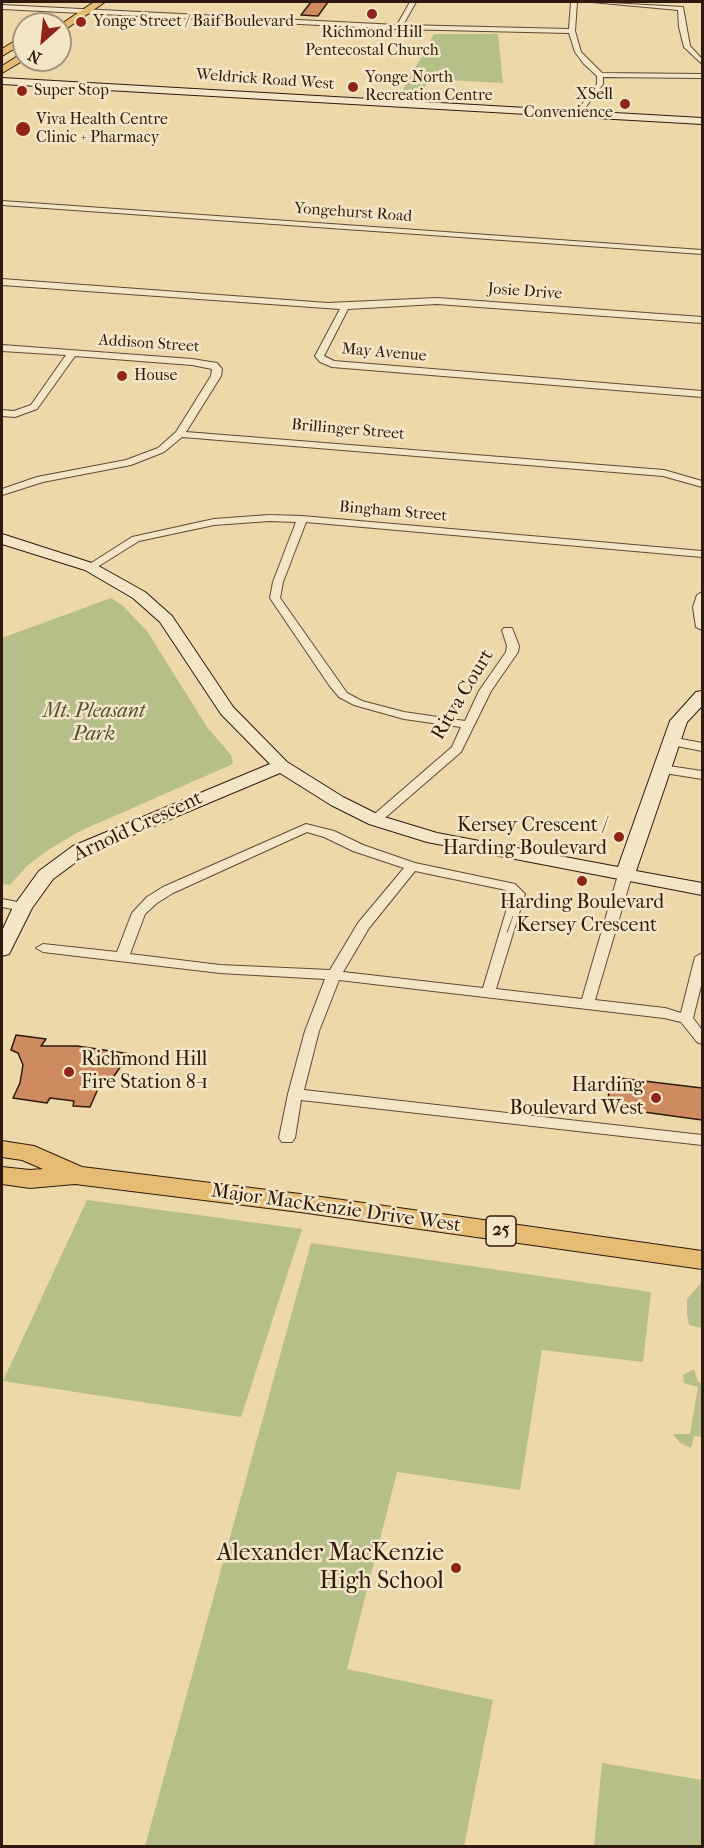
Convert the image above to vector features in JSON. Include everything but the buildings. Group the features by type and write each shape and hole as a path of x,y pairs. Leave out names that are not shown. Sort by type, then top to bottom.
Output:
{"main road":[{"path":"62,12 79,2"},
{"path":"72,21 100,2"},
{"name":"Major MacKenzie Drive West","path":"2,1149 26,1152 75,1174"},
{"name":"Major MacKenzie Drive West","path":"2,1175 30,1179 75,1174 300,1203 702,1260"}],"street":[{"path":"399,27 413,2"},
{"path":"574,2 572,31 578,52 586,63 600,75 702,76"},
{"path":"595,2 681,8 682,27 687,46 702,62"},
{"path":"2,7 399,27 572,31"},
{"path":"579,114 600,84 600,75"},
{"name":"Weldrick Road West","path":"2,78 702,121"},
{"name":"Yongehurst Road","path":"2,203 702,252"},
{"path":"2,282 345,307"},
{"name":"Josie Drive","path":"345,307 437,301 702,320"},
{"name":"May Avenue","path":"345,307 320,351 323,360 332,364 702,394"},
{"name":"Addison Street","path":"2,348 192,362 217,367 216,375 180,434"},
{"path":"2,413 15,414 34,407 72,354"},
{"path":"2,492 41,479 136,460 161,450 180,434"},
{"name":"Brillinger Street","path":"180,434 664,473 702,484"},
{"path":"302,519 278,582 275,598 333,683 343,695 358,703 404,715 469,725"},
{"name":"Bingham Street","path":"90,567 136,539 214,522 302,519 702,554"},
{"path":"2,539 90,567 139,595 166,619 227,710 280,766 375,820 434,838 702,889"},
{"path":"702,595 698,607 702,627"},
{"name":"Ritva Court","path":"375,820 457,749 485,691 512,652 513,646 508,630"},
{"path":"587,1005 625,875 671,741 679,721 702,696"},
{"path":"671,741 702,747"},
{"name":"Arnold Crescent","path":"2,950 23,907 46,875 80,850 280,766"},
{"path":"662,769 702,775"},
{"path":"122,958 139,913 152,900 168,890 306,828 412,866 510,887 518,894 488,993"},
{"path":"287,1138 295,1094 312,1031 334,975 363,926 412,866"},
{"path":"2,903 23,907"},
{"path":"43,948 220,969 334,975 665,1013 686,1018 702,1039"},
{"path":"686,1018 702,957"},
{"path":"295,1094 702,1140"}],"green space":[{"path":"434,34 498,34 503,83 429,79 419,98 399,97"},
{"name":"Mt. Pleasant Park","path":"111,598 122,605 147,631 207,727 231,755 233,764 80,831 27,866 10,885 2,884 2,638"},
{"path":"87,1200 302,1229 241,1417 3,1381"},
{"path":"311,1243 651,1292 643,1362 542,1350 520,1490 397,1472 347,1669 493,1700 464,1846 145,1846"},
{"path":"702,1282 702,1328 689,1325 687,1299"},
{"path":"694,1369 698,1382 702,1383 702,1437 694,1436 691,1448 680,1443 673,1434 690,1434 698,1387 684,1383 683,1375"},
{"path":"602,1763 702,1780 702,1846 594,1846"}],"place":[{"name":"Richmond Hill Pentecostal Church","path":"372,14"},
{"name":"Yonge Street / Baif Boulevard","path":"81,22"},
{"name":"Yonge North Recreation Centre","path":"353,87"},
{"name":"Super Stop","path":"22,91"},
{"name":"XSell Convenience","path":"625,104"},
{"name":"Viva Health Centre Clinic + Pharmacy","path":"23,129"},
{"name":"House","path":"122,376"},
{"name":"Kersey Crescent / Harding Boulevard","path":"619,837"},
{"name":"Harding Boulevard / Kersey Crescent","path":"582,881"},
{"name":"Richmond Hill Fire Station 8-1","path":"69,1072"},
{"name":"Harding Boulevard West","path":"656,1098"},
{"name":"Alexander MacKenzie High School","path":"456,1568"}]}
